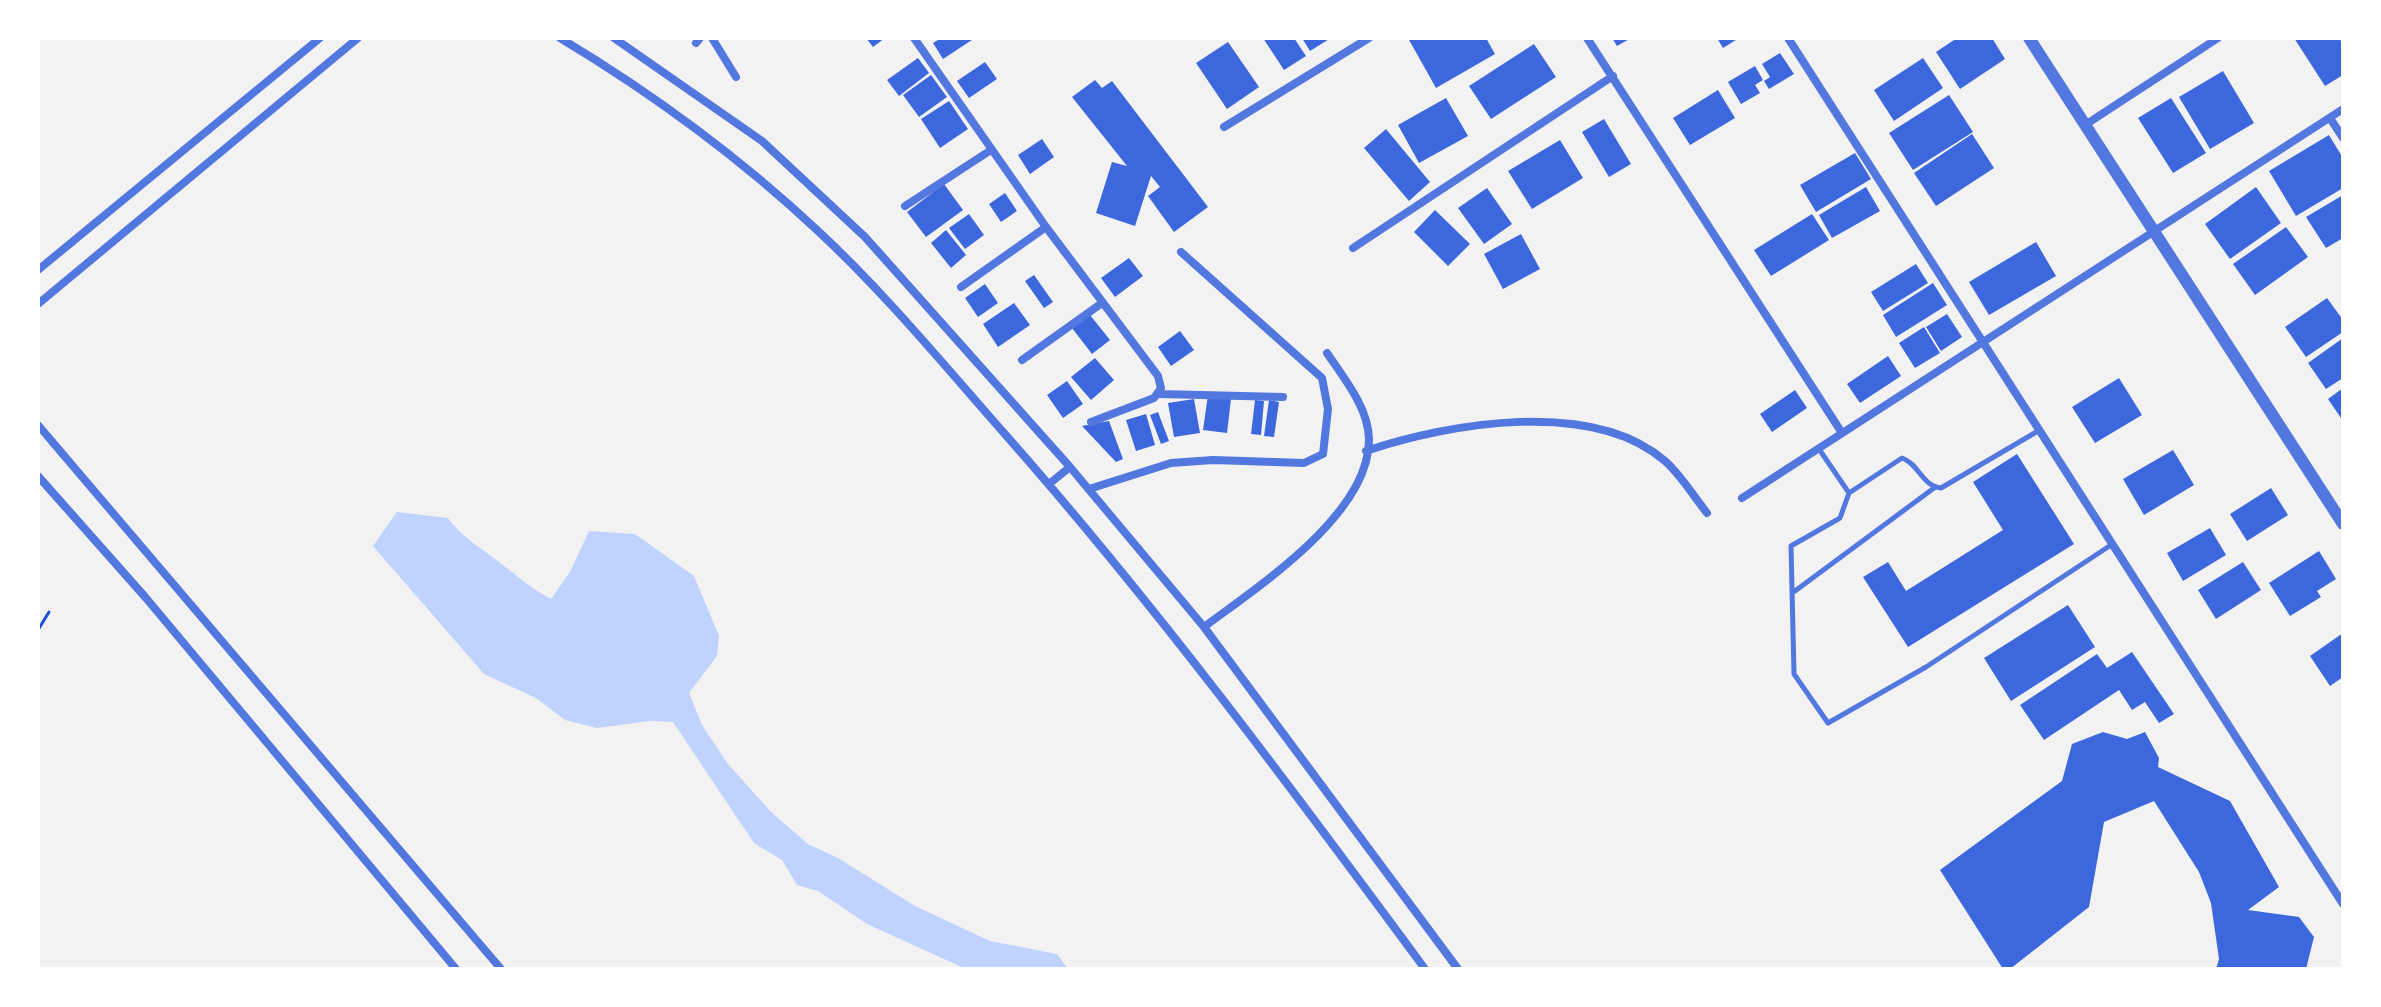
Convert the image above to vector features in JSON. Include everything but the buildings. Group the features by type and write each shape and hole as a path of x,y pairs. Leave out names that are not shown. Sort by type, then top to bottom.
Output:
{"street":[{"path":"38,270 320,38"},
{"path":"38,304 358,38"},
{"path":"560,38 669,110 818,230 1049,484 1183,645 1425,969"},
{"path":"614,38 725,113 800,174 865,237 1070,467 1204,627 1458,969"},
{"path":"712,38 736,77"},
{"path":"914,38 1046,227 1158,376 1159,394"},
{"path":"1224,127 1369,38"},
{"path":"1587,38 1842,433"},
{"path":"1788,38 2343,904"},
{"path":"2029,38 2343,524"},
{"path":"2085,125 2218,38"},
{"path":"1353,248 1613,76"},
{"path":"1742,498 1980,341 2343,109"},
{"path":"2330,118 2343,138"},
{"path":"905,206 991,150"},
{"path":"961,287 1046,227"},
{"path":"1089,489 1171,463 1213,460 1304,463 1323,454 1328,409 1322,378 1181,252"},
{"path":"1022,360 1102,303"},
{"path":"1204,627 1304,552 1359,479 1369,440 1359,404 1327,353"},
{"path":"1091,422 1159,394 1283,397"},
{"path":"1366,451 1423,432 1489,424 1591,424 1625,437 1665,461 1707,513"},
{"path":"38,425 501,969"},
{"path":"1049,484 1070,467"},
{"path":"38,476 156,610 456,969"}],"lane":[{"path":"1794,591 1934,488 1946,487 2038,431"},
{"path":"1819,448 1849,493"},
{"path":"1934,488 1912,463 1902,458 1849,493 1840,518 1791,546 1794,674 1828,723 1926,667 2111,545"}],"path":[{"path":"38,630 49,612"}],"water":[{"path":"397,512 448,518 470,540 551,599 570,572 589,531 635,534 694,576 719,636 717,656 689,693 702,725 728,764 771,812 808,844 838,858 915,906 990,941 1057,954 1068,969 966,969 867,924 818,891 797,885 782,860 754,843 673,722 649,721 597,728 565,720 536,698 484,674 373,546"}]}
